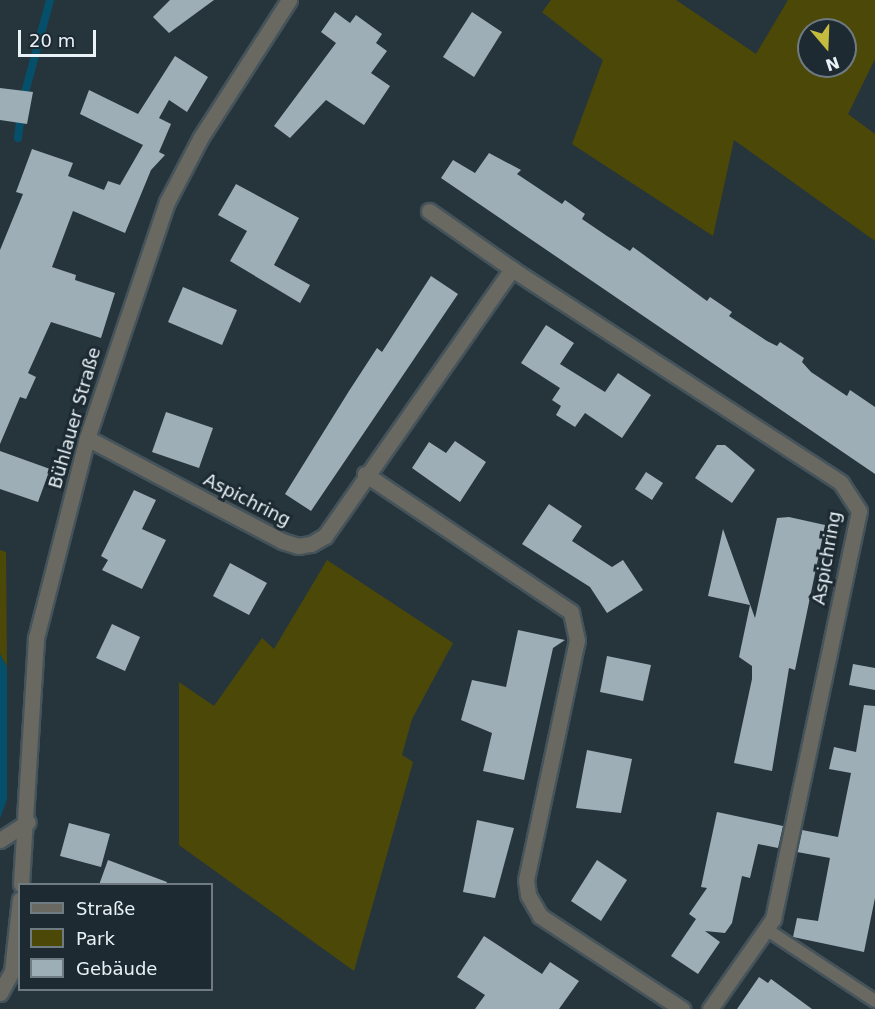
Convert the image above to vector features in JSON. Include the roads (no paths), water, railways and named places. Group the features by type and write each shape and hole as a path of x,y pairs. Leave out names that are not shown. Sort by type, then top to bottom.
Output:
{"street":[{"name":"Bühlauer Straße","path":"21,883 28,822 36,638 87,438 167,202 201,137 289,0"},
{"name":"Aspichring","path":"429,211 512,269 841,483 859,511 773,919 710,1009"},
{"name":"Aspichring","path":"87,438 298,546 325,536 365,474 512,269"},
{"path":"365,474 571,612 577,640 526,880 528,895 540,916 682,1009"},
{"path":"0,840 28,822"},
{"path":"0,993 12,971 18,916"}],"lane":[{"path":"766,929 875,1001"}],"water":[{"path":"0,654 7,667 7,799 0,819"}],"waterway":[{"path":"23,100 50,0"},
{"path":"18,138 21,114"}]}
